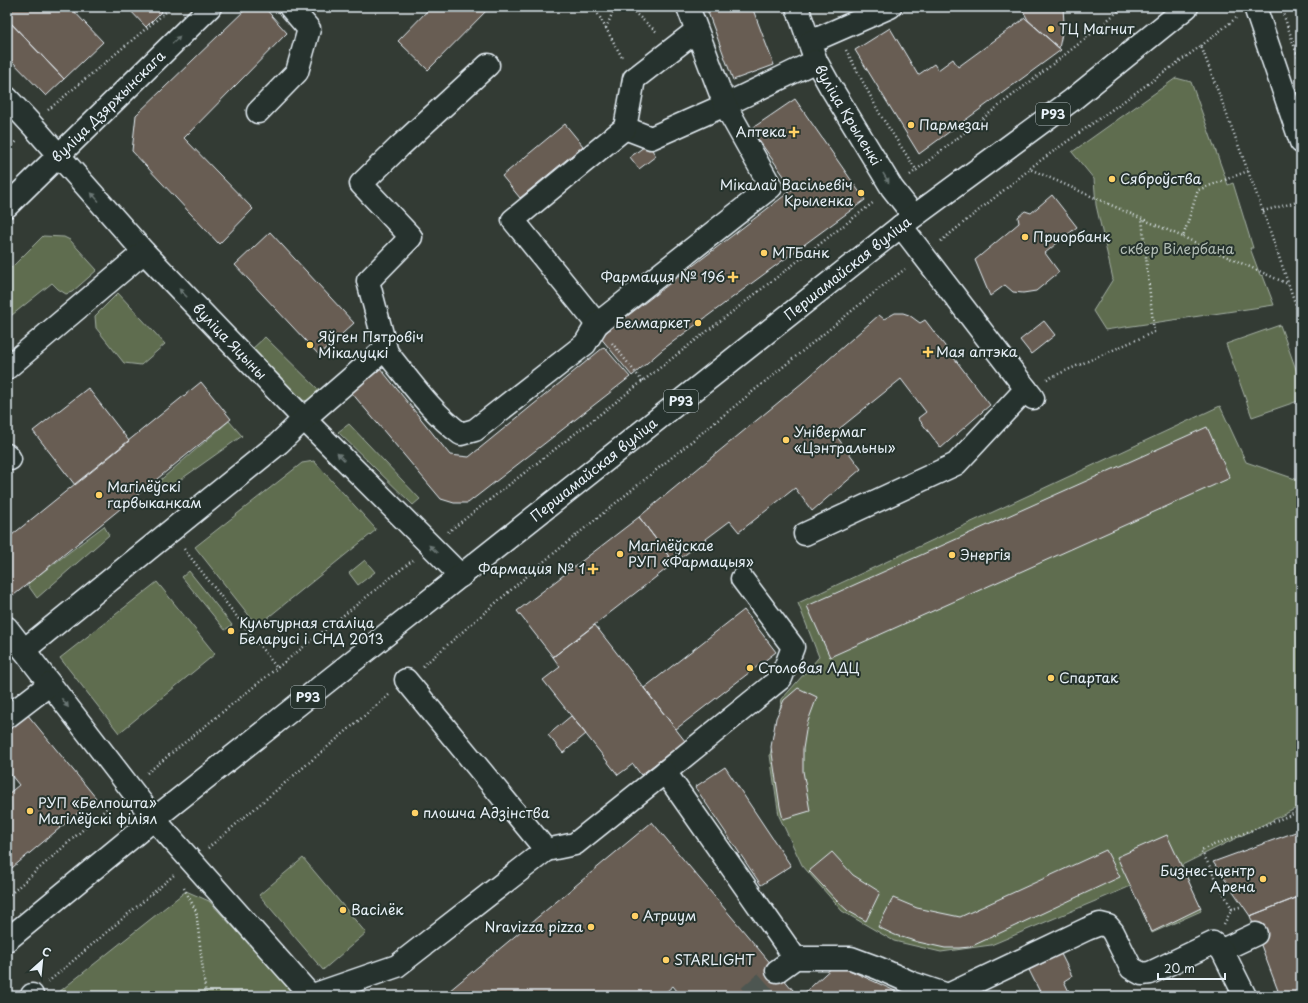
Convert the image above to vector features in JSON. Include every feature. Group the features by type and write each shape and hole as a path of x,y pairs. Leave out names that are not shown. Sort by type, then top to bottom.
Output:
{"street":[{"name":"вуліца Дзяржынскага","path":"7,206 210,7"},
{"path":"258,112 297,72 309,29 290,7"},
{"path":"488,65 399,146 361,184 411,237 368,280 387,353 436,412 450,426 461,434 475,430 490,420 585,344 597,324 771,187 725,105 688,7"},
{"name":"вуліца Крыленкі","path":"797,7 813,52 830,86 892,188 923,255 1030,393"},
{"path":"625,128 651,138 725,105 813,52 836,30 890,7"},
{"name":"Першамайская вуліца","path":"7,940 154,819 907,221 1072,100 1187,7"},
{"path":"1247,12 1301,142"},
{"path":"597,324 513,220 625,128 634,79 696,31"},
{"name":"вуліца Яцыны","path":"7,98 144,252 304,419 461,576"},
{"path":"7,368 144,252"},
{"path":"24,650 279,443 304,419 379,354 387,353"},
{"path":"806,534 956,464 1030,393"},
{"path":"7,628 154,819 310,996 397,966 546,850 575,844 781,678 793,647 742,579"},
{"path":"406,680 546,850"},
{"path":"7,717 50,684"},
{"path":"665,772 795,958"},
{"path":"777,971 795,958 851,958 912,983 948,995 1100,924 1108,926 1113,932 1131,968 1142,974 1150,973 1213,943 1222,950 1245,996"},
{"path":"1222,950 1256,934"}],"path":[{"path":"43,114 172,7"},
{"path":"594,7 634,79"},
{"path":"606,29 614,7"},
{"path":"628,7 675,48"},
{"path":"7,897 129,787 276,668 430,546 892,188 917,171 1085,39 1123,7"},
{"path":"1281,7 1301,66"},
{"path":"542,562 880,288 1030,169 1247,12"},
{"path":"836,30 881,116 917,171"},
{"path":"1201,46 1263,211 1301,320"},
{"path":"1030,169 1288,284"},
{"path":"1183,237 1198,190 1248,171"},
{"path":"1263,211 1301,201"},
{"path":"1030,393 1154,332 1142,218"},
{"path":"597,324 643,382"},
{"path":"170,532 276,668"},
{"path":"192,861 272,794"},
{"path":"1232,910 1201,850 1301,812"},
{"path":"32,996 176,874 179,880"},
{"path":"182,886 196,911 206,996"}],"green space":[{"name":"сквер Вілербана","path":"1176,78 1191,82 1228,185 1233,183 1253,248 1250,248 1260,275 1263,276 1274,305 1105,330 1093,311 1113,279 1096,205 1094,179 1072,152"},
{"path":"43,236 64,237 70,240 97,270 72,292 66,294 52,283 7,319 7,272"},
{"path":"118,293 165,344 141,365 124,363 96,328 95,316"},
{"path":"1280,325 1301,383 1301,400 1252,417 1226,344"},
{"path":"265,337 322,393 312,401 300,400 251,350"},
{"name":"Спартак","path":"1220,406 1246,462 1301,481 1301,806 1182,865 1201,911 1152,933 1131,886 991,945 941,952 894,941 842,911 802,865 779,816 770,755 782,699 819,657 798,603"},
{"path":"229,421 242,436 163,492 157,483"},
{"path":"349,424 420,499 413,505 338,432"},
{"path":"314,461 376,530 260,624 255,623 195,547 302,463"},
{"path":"104,526 109,535 37,598 27,584"},
{"path":"365,560 375,572 358,585 349,573"},
{"path":"189,571 232,625 225,630 182,577"},
{"path":"157,582 215,654 119,733 60,658"},
{"path":"303,858 366,933 323,970 259,895"},
{"path":"186,891 209,901 294,993 291,996 54,996"}],"building":[{"path":"7,7 70,7 103,42 64,79 7,19"},
{"path":"127,7 166,7 146,27"},
{"path":"248,7 264,7 287,33 184,138 253,209 219,244 132,151 136,115"},
{"path":"431,7 490,7 428,70 398,41"},
{"path":"706,7 752,7 774,65 733,80"},
{"name":"ТЦ Магнит","path":"1021,7 1063,7 1064,24 1059,48 1028,20"},
{"path":"1025,18 1061,50 919,154 855,50 890,28 918,75 934,64 938,70 953,59 958,67"},
{"path":"7,19 64,79 46,96 7,56"},
{"path":"795,99 865,200 662,350 632,376 600,337 793,189 751,129"},
{"path":"565,124 583,146 520,198 502,176"},
{"path":"648,144 656,156 639,169 630,157"},
{"path":"1052,195 1077,227 1045,253 1059,272 1036,291 1023,293 1013,292 1005,285 990,296 975,260 1019,223 1018,217 1025,211 1031,213"},
{"path":"270,232 354,323 319,355 235,265"},
{"name":"Універмаг «Цэнтральны»","path":"895,313 909,315 920,323 925,320 990,405 941,448 918,418 926,412 901,379 834,433 861,469 812,511 795,488 739,532 730,521 674,563 639,517 802,383 879,315 884,319"},
{"path":"1044,321 1055,335 1031,354 1020,340"},
{"path":"604,347 630,377 468,503 454,503 441,499 351,392 380,368 450,455 469,457"},
{"name":"Магілёўскі гарвыканкам","path":"201,382 231,419 14,595 7,587 7,539"},
{"path":"88,388 129,441 75,485 33,431"},
{"path":"1207,427 1230,478 830,657 807,606"},
{"path":"639,517 674,563 553,657 517,611"},
{"path":"744,610 776,652 676,729 644,688"},
{"path":"595,625 685,741 641,775 633,764 618,775 543,680 560,667 553,657"},
{"path":"798,688 817,697 807,724 803,749 803,771 810,811 783,819 771,747 776,718 784,700"},
{"path":"27,714 96,798 7,872 7,795 19,785 7,770 7,730"},
{"path":"571,716 586,734 563,753 548,735"},
{"path":"725,767 791,866 761,885 695,787"},
{"name":"Атриум","path":"652,822 798,996 681,996 673,986 661,996 443,996"},
{"name":"Бизнес-центр Арена","path":"1301,830 1301,896 1250,916 1213,862"},
{"path":"1167,835 1201,908 1152,932 1117,857"},
{"path":"1106,850 1120,877 970,947 945,948 895,935 878,927 893,898 917,908 960,917"},
{"path":"832,852 853,875 880,892 866,921 848,911 809,871"},
{"path":"1301,896 1301,992 1291,996 1280,996 1250,916"},
{"path":"1061,954 1072,976 1064,981 1071,996 1042,996 1029,970"},
{"path":"836,964 906,996 801,996"}],"tunnel":[{"path":"749,996 777,971"}],"place":[{"name":"ТЦ Магнит","path":"1051,29"},
{"name":"Пармезан","path":"911,125"},
{"name":"Аптека","path":"794,132"},
{"name":"Сяброўства","path":"1112,179"},
{"name":"Мікалай Васільевіч Крыленка","path":"861,193"},
{"name":"Приорбанк","path":"1025,237"},
{"name":"МТБанк","path":"764,253"},
{"name":"Фармация № 196","path":"733,277"},
{"name":"Белмаркет","path":"698,323"},
{"name":"Яўген Пятровіч Мікалуцкі","path":"310,345"},
{"name":"Мая аптэка","path":"928,352"},
{"name":"Універмаг «Цэнтральны»","path":"786,440"},
{"name":"Магілёўскі гарвыканкам","path":"99,495"},
{"name":"Магілёўскае РУП «Фармацыя»","path":"620,554"},
{"name":"Энергія","path":"952,555"},
{"name":"Фармация № 1","path":"593,569"},
{"name":"Культурная сталіца Беларусі і СНД 2013","path":"231,631"},
{"name":"Столовая ЛДЦ","path":"750,668"},
{"name":"Спартак","path":"1051,678"},
{"name":"РУП «Белпошта» Магілёўскі філіял","path":"30,811"},
{"name":"плошча Адзінства","path":"415,813"},
{"name":"Бизнес-центр Арена","path":"1263,879"},
{"name":"Васілёк","path":"343,910"},
{"name":"Атриум","path":"635,916"},
{"name":"Nravizza pizza","path":"591,927"},
{"name":"STARLIGHT","path":"666,960"}]}
